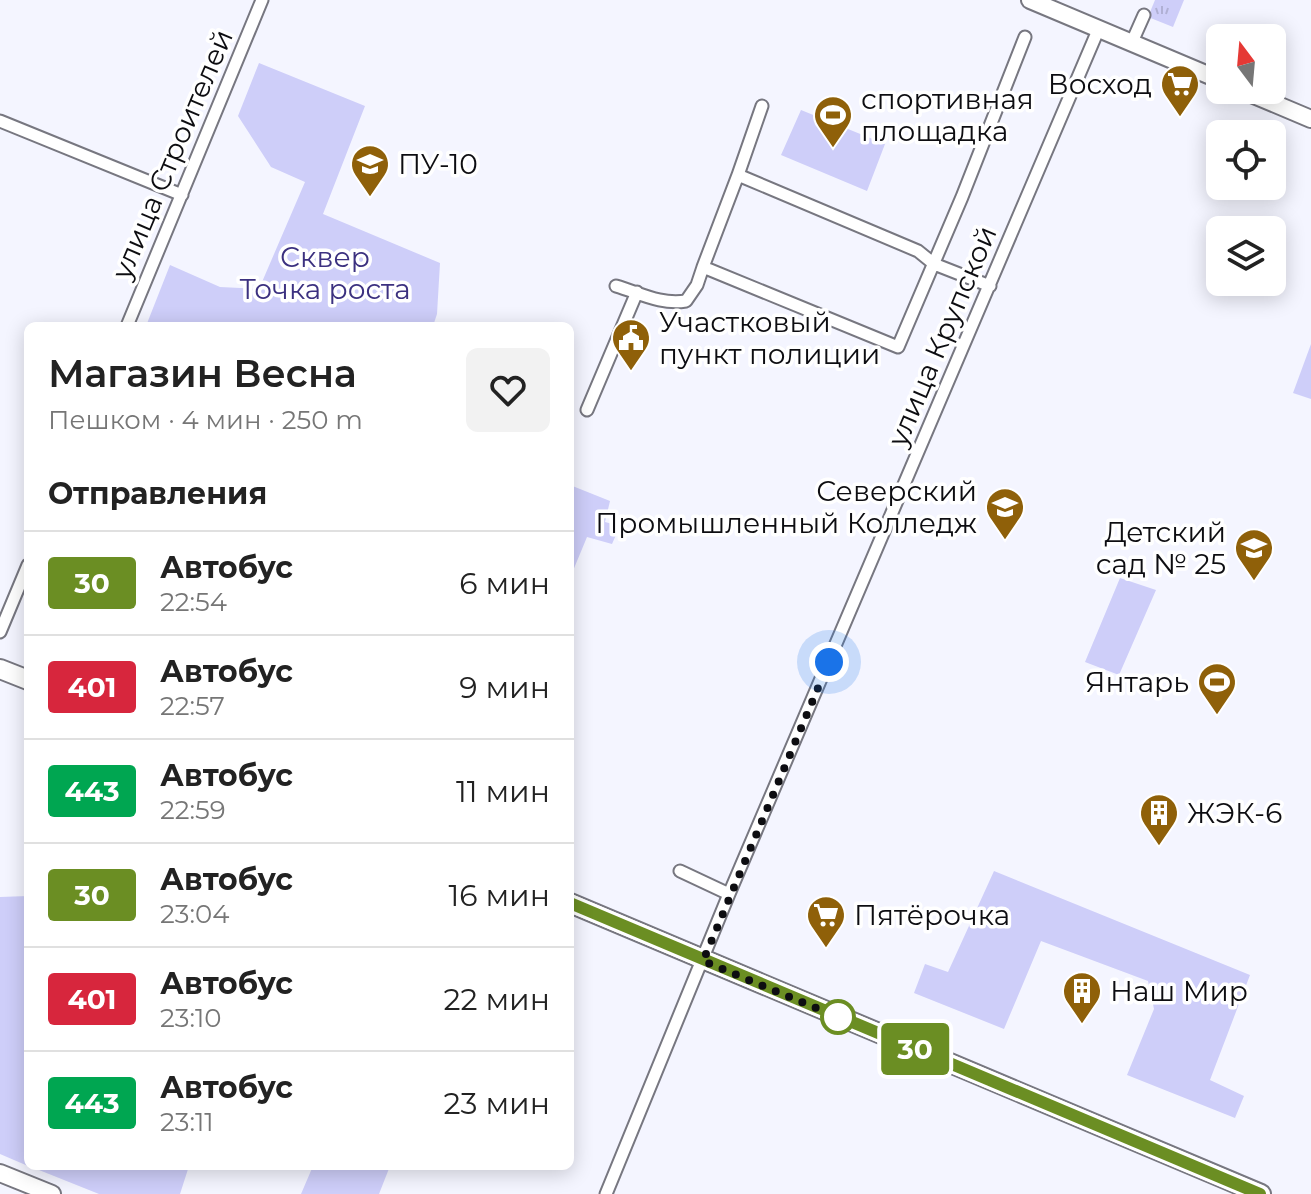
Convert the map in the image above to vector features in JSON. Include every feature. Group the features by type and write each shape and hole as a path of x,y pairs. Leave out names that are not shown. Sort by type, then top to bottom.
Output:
{"main road":[{"path":"1030,0 1206,74"},
{"path":"1275,104 1311,119"},
{"path":"0,669 24,678"},
{"path":"574,905 1261,1194"},
{"path":"0,1173 52,1194"}],"street":[{"name":"улица Строителей","path":"129,322 262,0"},
{"path":"1132,42 1144,15"},
{"name":"улица Крупской","path":"606,1194 729,894 1099,28"},
{"path":"703,267 898,347 1025,37"},
{"path":"616,286 670,304 686,301 697,285 762,106"},
{"path":"0,121 182,195"},
{"path":"738,175 918,251 934,264 990,286"},
{"path":"587,410 637,292"},
{"path":"0,632 24,575"},
{"path":"680,871 729,894"}],"green space":[{"path":"1155,0 1184,0 1173,27 1148,17"},
{"name":"Сквер Точка роста","path":"259,63 365,106 323,214 440,263 434,322 148,322 170,265 220,287 259,289 305,182 271,167 238,116"},
{"name":"спортивная площадка","path":"801,110 885,144 867,191 781,155"},
{"path":"1311,344 1311,399 1293,393"},
{"path":"574,487 610,501 605,522 620,526 612,544 587,537 574,568"},
{"path":"1120,578 1156,590 1119,675 1085,662"},
{"path":"994,871 1250,975 1210,1080 1244,1096 1235,1118 1127,1075 1154,1009 1148,981 1041,941 1004,1029 914,993 925,964 948,972"},
{"path":"24,896 24,1164 0,1154 0,897"},
{"path":"39,1170 188,1170 180,1194 99,1194"},
{"path":"311,1170 388,1170 379,1194 301,1194"}],"bus line":[{"name":"30","path":"574,905 1260,1194"}],"place":[{"name":"Восход","path":"1180,118"},
{"name":"спортивная площадка","path":"833,149"},
{"name":"ПУ-10","path":"370,198"},
{"name":"Участковый пункт полиции","path":"631,372"},
{"name":"Северский Промышленный Колледж","path":"1005,541"},
{"name":"Детский сад № 25","path":"1254,582"},
{"name":"Янтарь","path":"1217,716"},
{"name":"ЖЭК-6","path":"1159,847"},
{"name":"Пятёрочка","path":"826,949"},
{"name":"Наш Мир","path":"1082,1025"}],"route":[{"path":"829,662 703,961 838,1017"}]}
